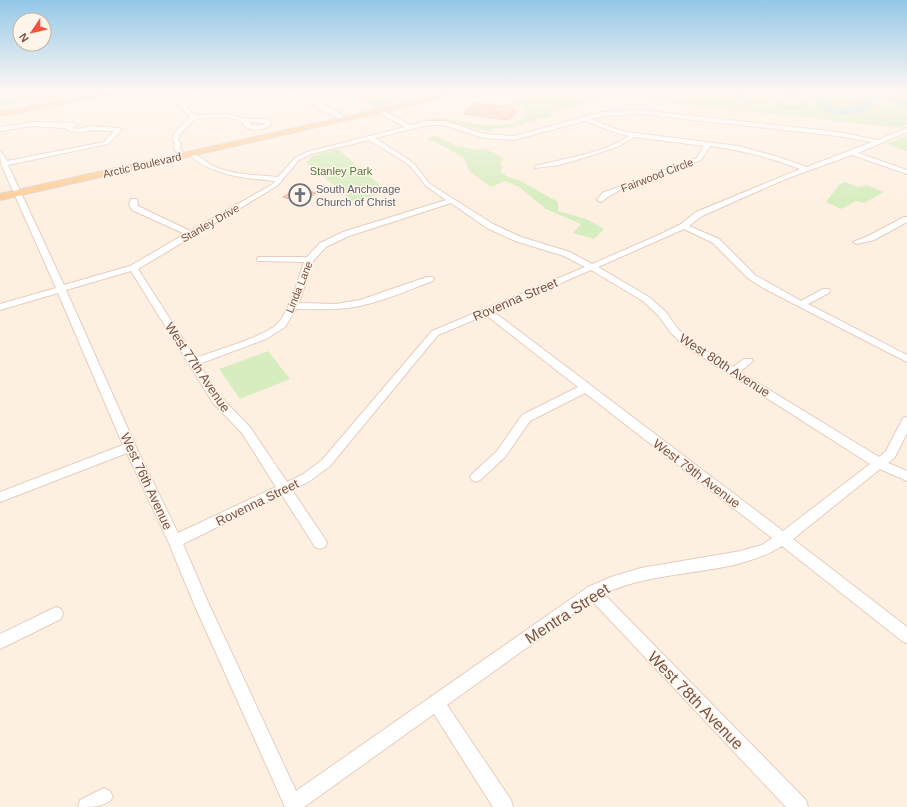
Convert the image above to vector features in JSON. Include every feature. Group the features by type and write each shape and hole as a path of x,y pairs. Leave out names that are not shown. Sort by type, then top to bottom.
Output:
{"main road":[{"name":"Arctic Boulevard","path":"0,197 305,129"}],"street":[{"path":"69,129 75,131 87,129"},
{"path":"4,164 106,143 119,130 100,129"},
{"path":"181,129 177,133 175,139 195,158 222,172 236,175 281,179"},
{"name":"Stanley Drive","path":"0,307 133,268 275,185 297,159 309,153 403,129"},
{"name":"Stanley Drive","path":"462,129 483,136 514,138 549,129"},
{"path":"611,129 634,135 759,153 808,170"},
{"name":"Stanley Drive","path":"772,129 879,142"},
{"name":"Rovenna Street","path":"175,541 306,478 326,463 435,334 664,236 684,226 699,214 786,177 852,153 907,130"},
{"path":"536,167 551,166 620,144 634,135"},
{"name":"West 80th Avenue","path":"369,137 407,161 413,166 428,185 502,232 518,239 550,248 592,267 646,299 663,314 673,330 688,344 880,464 907,476"},
{"name":"Fairwood Circle","path":"601,200 605,195 616,190 699,159 708,145"},
{"path":"183,146 177,149 191,154"},
{"path":"852,153 907,172"},
{"name":"West 76th Avenue","path":"0,154 130,447 175,541 293,806"},
{"path":"134,201 133,205 135,208 190,234"},
{"name":"Linda Lane","path":"194,362 264,336 275,331 282,325 294,306 309,260 323,245 333,239 451,201"},
{"path":"857,242 870,238 907,219"},
{"path":"684,226 704,234 716,241 752,277 768,287 907,359"},
{"path":"261,259 309,260"},
{"name":"West 77th Avenue","path":"133,268 217,400 246,430 320,543"},
{"path":"294,306 336,307 351,305 371,300 430,279"},
{"path":"802,304 826,291"},
{"name":"West 79th Avenue","path":"487,311 585,388 784,538 907,636"},
{"path":"733,372 748,361"},
{"path":"476,476 501,454 526,418 585,388"},
{"name":"Mentra Street","path":"293,806 593,592 616,581 641,574 741,557 766,549 784,538 892,454 907,422"},
{"path":"0,498 130,447"},
{"name":"West 78th Avenue","path":"593,592 799,807"},
{"path":"0,642 56,614"},
{"path":"436,703 504,807"},
{"path":"87,807 104,797"}],"green space":[{"path":"476,129 493,129 491,132"},
{"path":"432,136 439,137 456,146 478,150 484,149 495,153 504,159 500,163 503,167 500,171 508,177 519,180 558,202 558,211 586,219 604,229 594,239 573,233 581,224 546,209 519,187 505,181 491,187 469,171 464,158 436,142 427,140"},
{"path":"907,136 907,151 886,144"},
{"name":"Stanley Park","path":"338,149 388,192 353,201 306,162 312,156"},
{"path":"845,182 858,187 867,185 884,192 864,203 856,201 841,209 826,202 840,184"},
{"path":"268,351 290,379 240,399 219,369"}],"building":[{"name":"South Anchorage Church of Christ","path":"298,188 316,193 302,202 283,197"}],"place":[{"name":"South Anchorage Church of Christ","path":"300,195"}]}
